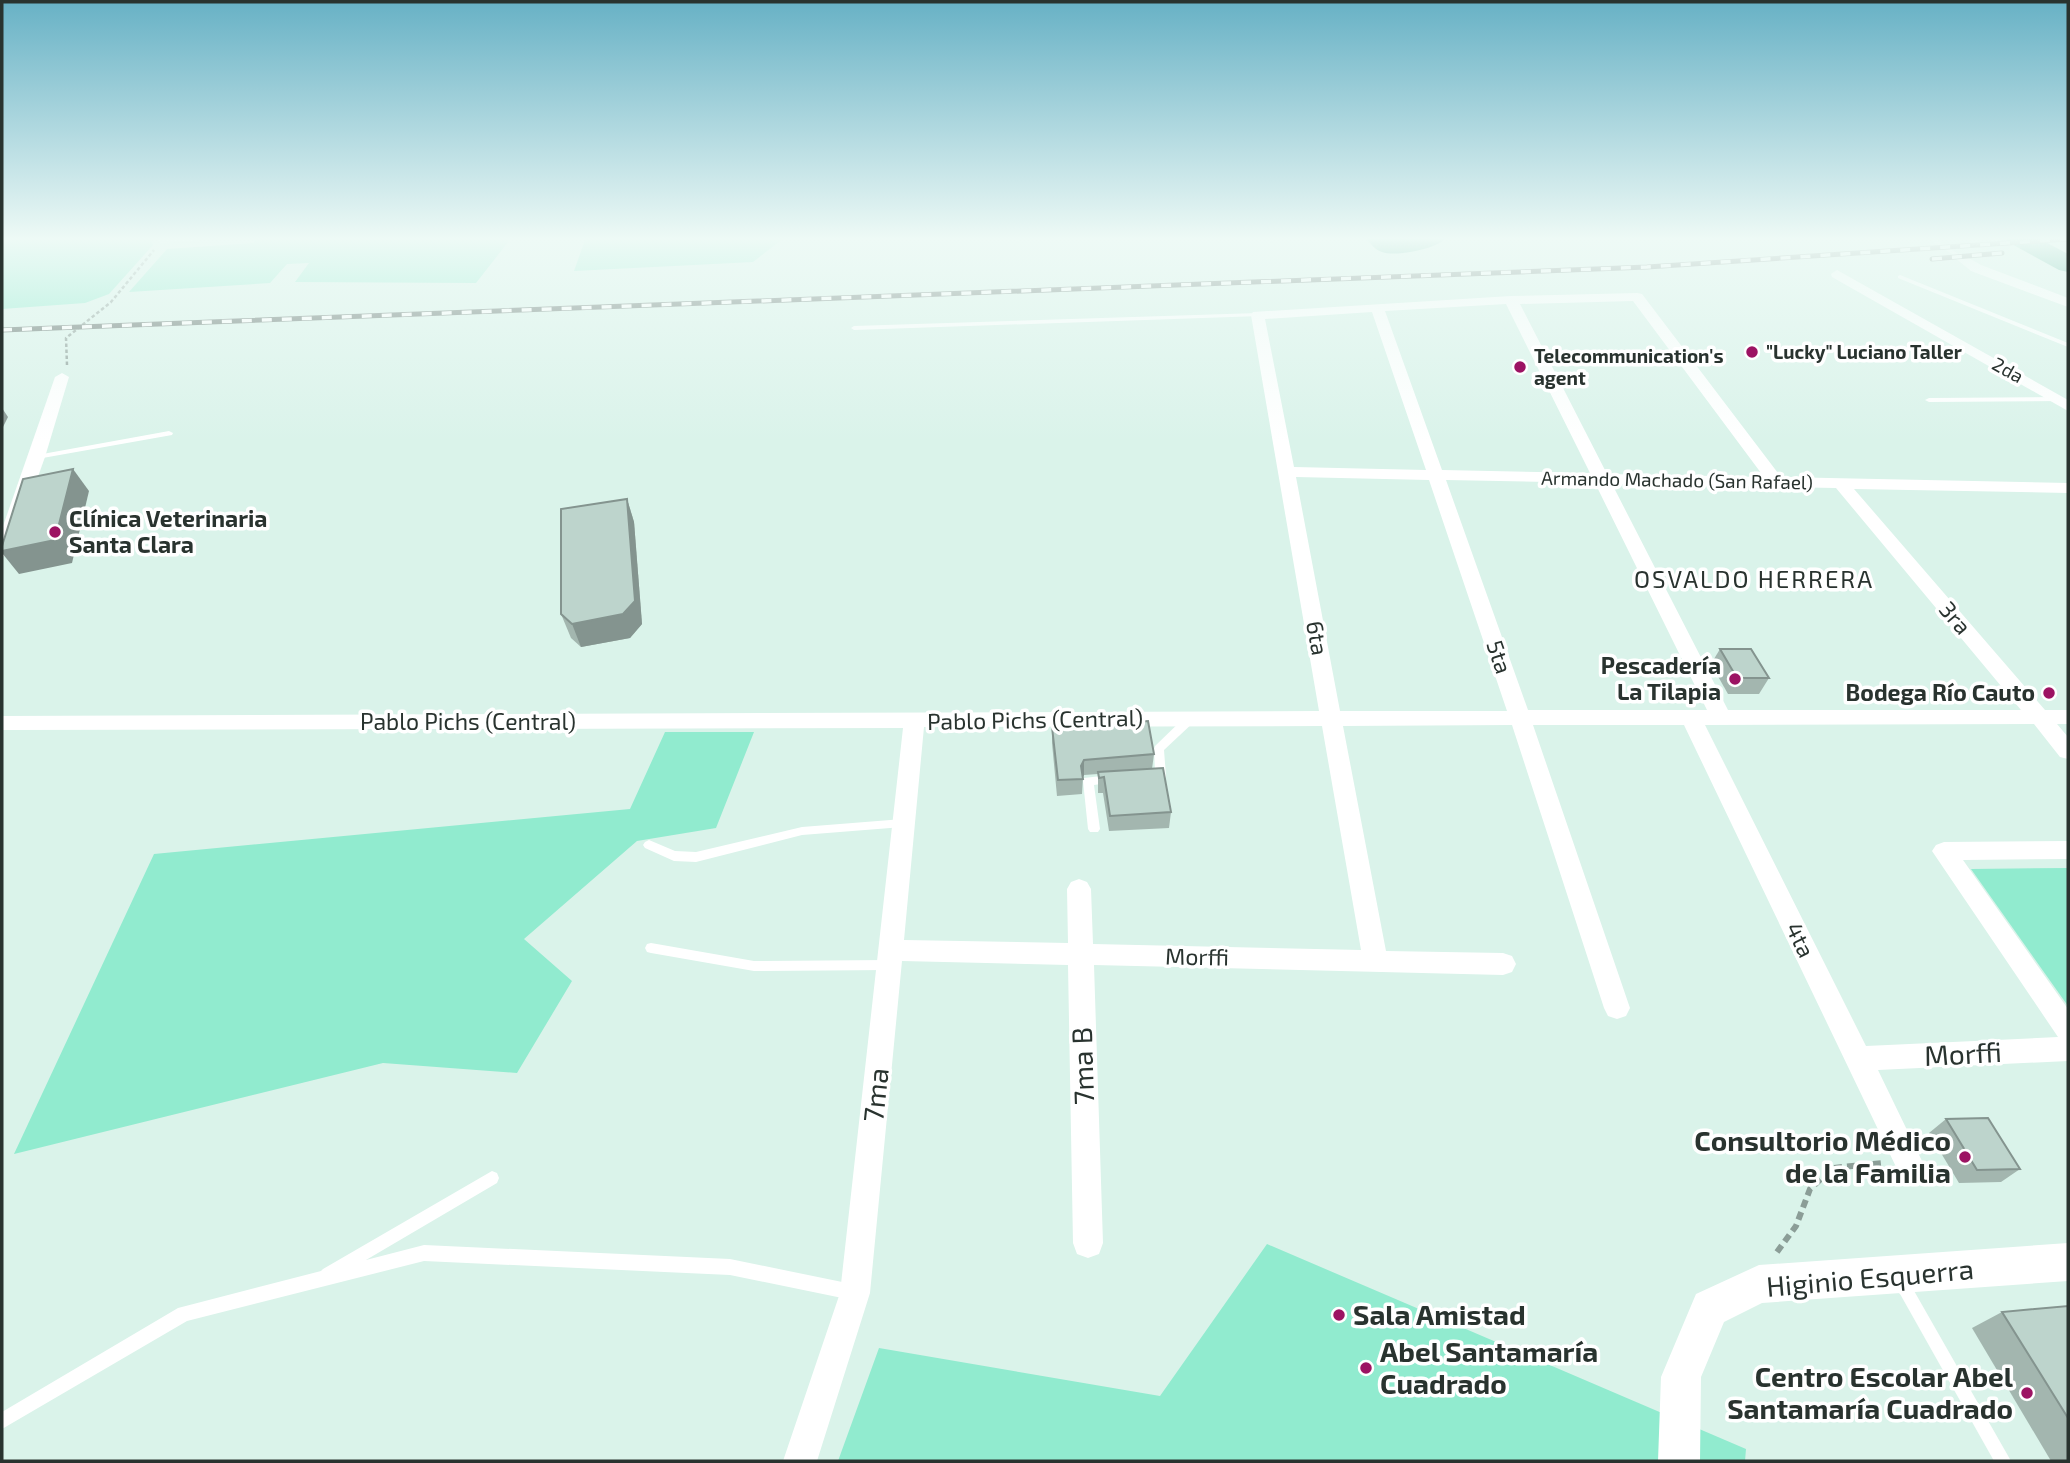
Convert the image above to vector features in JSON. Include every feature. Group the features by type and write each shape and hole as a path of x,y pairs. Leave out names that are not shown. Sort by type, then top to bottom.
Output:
{"street":[{"path":"1258,315 1410,305"},
{"path":"1514,305 1722,719"},
{"path":"1643,305 1776,482"},
{"name":"2da","path":"1893,305 2066,401"},
{"name":"5ta","path":"1377,307 1520,717 1617,1008"},
{"name":"6ta","path":"1258,315 1376,961"},
{"path":"2,552 37,457 62,377"},
{"name":"Armando Machado (San Rafael)","path":"1287,472 2068,488"},
{"name":"3ra","path":"1842,485 2068,751"},
{"name":"Pablo Pichs (Central)","path":"2,723 2068,717"},
{"name":"4ta","path":"1692,720 1908,1161"},
{"name":"7ma","path":"800,1461 855,1293 914,722"},
{"path":"2068,850 1944,851 2068,1030"},
{"name":"7ma B","path":"1079,889 1088,1242"},
{"name":"Morffi","path":"890,957 1080,954 1503,964"},
{"name":"Morffi","path":"1857,1059 2068,1049"},
{"name":"Higinio Esquerra","path":"1679,1461 1681,1377 1710,1308 1759,1284 2068,1262"}],"lane":[{"path":"1970,305 2068,345"},
{"path":"854,328 1258,315"},
{"path":"1929,400 2066,401"},
{"path":"37,457 169,433"},
{"path":"1094,829 1088,781 1161,776 1159,749 1191,719"},
{"path":"649,845 674,856 696,857 802,831 903,822"},
{"path":"650,948 754,966 890,957"},
{"path":"316,1281 492,1178"},
{"path":"2,1421 184,1314 424,1253 730,1267 855,1293"},
{"path":"1896,1275 2003,1461"}],"path":[{"path":"62,377 67,366 66,338 107,305"},
{"path":"1759,1284 1769,1264 1796,1226 1810,1189 1833,1168 1908,1161"}],"green space":[{"path":"2,305 54,305 2,309"},
{"path":"665,732 754,732 716,828 637,841 524,939 572,981 517,1073 383,1063 14,1154 154,854 630,809"},
{"path":"2068,868 2068,1006 1971,869"},
{"name":"Abel Santamaría Cuadrado","path":"1267,1244 1746,1449 1745,1461 838,1461 879,1348 1160,1396"}],"building":[{"path":"73,469 55,540 2,551 23,479"},
{"path":"627,499 635,601 623,614 572,624 561,614 561,509"},
{"path":"1720,649 1751,649 1769,678 1737,678"},
{"path":"1148,721 1154,754 1084,760 1081,766 1083,779 1058,780 1052,727"},
{"path":"1163,768 1171,812 1110,816 1104,777 1099,778 1098,772"},
{"path":"1988,1118 2020,1169 1977,1170 1946,1119"},
{"path":"2068,1306 2068,1418 2002,1312"}],"railway":[{"path":"2,330 648,305"}],"place":[{"name":"\"Lucky\" Luciano Taller","path":"1752,352"},
{"name":"Telecommunication's agent","path":"1520,367"},
{"name":"Clínica Veterinaria Santa Clara","path":"55,532"},
{"name":"Pescadería La Tilapia","path":"1735,679"},
{"name":"Bodega Río Cauto","path":"2049,693"},
{"name":"Consultorio Médico de la Familia","path":"1965,1157"},
{"name":"Sala Amistad","path":"1339,1315"},
{"name":"Abel Santamaría Cuadrado","path":"1366,1368"},
{"name":"Centro Escolar Abel Santamaría Cuadrado","path":"2027,1393"}],"district":[{"name":"OSVALDO HERRERA","path":"1754,580"}]}
